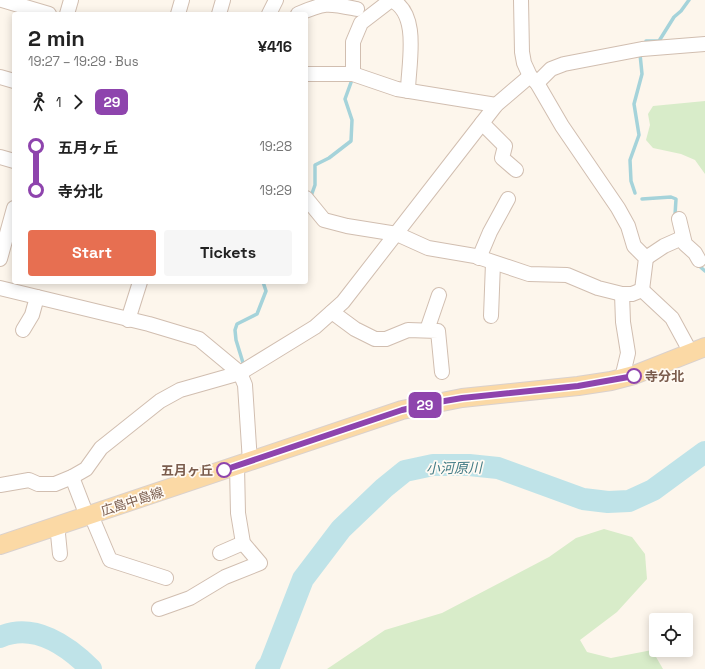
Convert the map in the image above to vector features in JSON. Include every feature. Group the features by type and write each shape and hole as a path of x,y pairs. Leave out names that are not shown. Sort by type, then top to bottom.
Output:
{"main road":[{"name":"広島中島線","path":"0,545 402,410 462,398 578,386 634,376 698,350"}],"street":[{"path":"2,0 42,12"},
{"path":"68,12 71,0"},
{"path":"179,12 182,0"},
{"path":"220,12 223,0"},
{"path":"270,12 276,0"},
{"path":"353,74 354,42 361,23 391,0 396,2 406,17 412,35 408,91"},
{"path":"521,0 522,52 524,63 562,126 618,208 628,226 634,246 646,258"},
{"path":"303,12 321,4 331,4 357,9"},
{"path":"0,485 29,480 38,484 55,484 72,478 86,469 101,448 160,401 180,390 240,373 315,327 343,302 496,105 533,80 564,64 642,49 705,44"},
{"path":"308,74 353,74 397,89 496,105"},
{"path":"0,77 12,81"},
{"path":"482,123 505,146 502,158 516,170"},
{"path":"0,157 12,160"},
{"path":"479,258 490,232 508,199"},
{"path":"308,200 324,220 347,226 397,234 428,248 479,258 529,274 567,275 598,288 622,294 632,294 642,290"},
{"path":"0,259 12,216"},
{"path":"679,219 682,238 685,244 695,252 700,260"},
{"path":"646,258 682,238"},
{"path":"642,290 646,258"},
{"path":"491,316 493,263"},
{"path":"128,320 139,284"},
{"path":"0,288 37,296 199,339 240,373 245,385 244,464 238,513 243,543 260,563 257,566 225,577 190,598 158,609"},
{"path":"642,290 672,318 698,350"},
{"path":"622,294 623,322 628,353 622,378"},
{"path":"427,330 439,295"},
{"path":"23,330 32,315 37,296"},
{"path":"332,312 355,329 375,339 386,339 408,330 438,330 442,372"},
{"path":"72,478 110,560 166,578"},
{"path":"59,525 58,534 60,554"},
{"path":"220,553 243,543"}],"green space":[{"path":"705,101 705,174 695,160 681,154 653,148 646,140 650,125 648,114 653,106"},
{"path":"604,529 632,537 645,554 647,579 617,612 580,640 587,652 611,658 649,651 649,657 656,657 663,669 327,669 385,630 442,613 549,557 576,538"}],"waterway":[{"path":"646,41 659,41 674,17 681,11 689,0"},
{"path":"635,193 631,181 630,160 639,135 634,104 642,74 640,54"},
{"path":"310,199 315,185 315,165 329,158 351,141 352,120 345,99 353,77"},
{"path":"642,199 671,197 676,199 675,215"},
{"path":"697,264 705,271"},
{"path":"244,366 236,340 235,330 237,324 257,314 266,291 264,284"},
{"name":"小河原川","path":"266,669 270,664 303,579 341,529 384,488 405,471 433,465 469,465 498,468 583,499 608,502 629,501 653,490 705,452"},
{"name":"小河原川","path":"0,637 13,633 25,632 38,634 72,652 91,669"}],"bus line":[{"name":"29","path":"224,470 402,410 462,398 578,386 634,376"}],"place":[{"name":"寺分北","path":"634,376"},
{"name":"五月ヶ丘","path":"224,470"}]}
